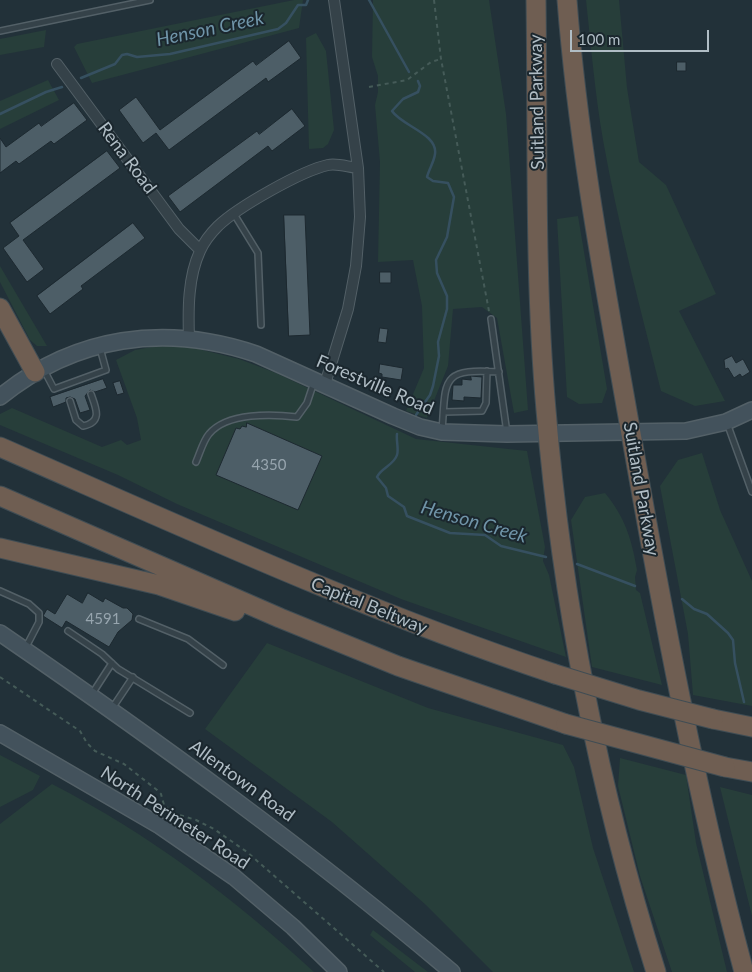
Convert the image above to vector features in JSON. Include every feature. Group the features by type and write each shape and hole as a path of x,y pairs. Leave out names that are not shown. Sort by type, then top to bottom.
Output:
{"highway":[{"name":"Suitland Parkway","path":"536,0 540,294 548,433 563,563 583,693 618,843 656,972"},
{"name":"Suitland Parkway","path":"567,0 586,169 630,432 682,707 711,843 744,972"},
{"path":"0,308 39,370"},
{"name":"Capital Beltway","path":"1,447 328,589 418,626 555,674 639,700 752,728"},
{"path":"0,496 333,640 407,669 566,724 725,767 752,772"},
{"path":"0,548 159,585 244,615 333,640"}],"main road":[{"name":"Forestville Road","path":"0,397 39,370 69,354 99,345 132,340 189,338 233,346 320,382 393,416 420,427 442,432 507,434 698,430 726,422 752,410"},
{"name":"Allentown Road","path":"0,633 111,710 280,832 452,972"},
{"name":"North Perimeter Road","path":"0,733 160,826 234,877 293,928 339,972"}],"street":[{"path":"320,382 348,309 356,266 360,217 358,168 334,0"},
{"name":"Rena Road","path":"57,64 179,228 200,250"},
{"path":"189,338 191,280 200,250 218,226 234,214 316,168 330,165 358,168"}],"lane":[{"path":"0,32 150,0"},
{"path":"234,214 258,253 261,325"},
{"path":"491,319 507,434"},
{"path":"39,370 54,388 106,370 99,345"},
{"path":"442,432 446,390 451,378 467,370 499,372"},
{"path":"444,412 482,411 486,403 487,371"},
{"path":"85,378 87,384"},
{"path":"196,462 209,434 226,422 268,414 297,417 320,382"},
{"path":"64,385 66,391"},
{"path":"70,401 79,424 83,426 90,424 96,420 97,415 91,394"},
{"path":"726,422 752,492"},
{"path":"0,591 29,604 39,613 39,622 24,650"},
{"path":"139,619 188,639 223,665"},
{"path":"68,631 112,663 190,713"},
{"path":"90,696 112,663"},
{"path":"111,710 133,677"}],"path":[{"path":"434,0 441,59 491,319"},
{"path":"369,87 410,79 431,62 441,59"},
{"path":"0,676 74,727 95,751 124,764 157,790 161,794 164,805 173,813 196,820 247,852 384,972"}],"green space":[{"path":"294,0 303,0 299,28 92,83 74,47 77,44"},
{"path":"373,0 489,0 506,114 528,410 514,413 497,318 482,307 453,309 448,366 427,418 406,411 424,368 422,306 413,260 378,262 380,162 375,105 378,92 378,76 372,57"},
{"path":"586,0 619,0 627,88 639,162 666,185 716,294 679,311 725,401 695,406 661,391 615,203 603,140 593,70"},
{"path":"46,30 44,47 0,55 0,39"},
{"path":"316,33 326,51 334,130 328,144 323,148 309,149 306,38"},
{"path":"48,80 59,100 0,129 0,101"},
{"path":"578,216 607,389 602,403 579,404 567,397 557,219"},
{"path":"0,266 47,346 37,346 30,340 0,282"},
{"path":"157,346 186,346 239,359 276,373 416,439 527,451 545,547 543,561 549,575 566,657 401,599 177,504 118,475 0,425 0,414 12,408 102,447 121,440 127,445 141,440 137,418 116,360 135,350"},
{"path":"702,453 720,510 752,581 752,706 693,695 688,634 660,486 678,460"},
{"path":"605,493 623,520 633,549 637,570 635,577 636,590 640,593 662,685 592,667 571,520 585,497"},
{"path":"267,643 428,708 563,745 574,767 593,848 634,972 493,972 426,905 332,822 205,729"},
{"path":"0,755 40,776 33,790 0,807"},
{"path":"620,758 686,775 696,843 727,972 672,972 640,876 618,786"},
{"path":"52,784 123,824 189,869 253,918 314,972 0,972 0,824"},
{"path":"720,787 752,795 752,916"},
{"path":"373,930 428,972 415,972 370,935"}],"building":[{"path":"289,41 301,58 268,82 266,78 169,150 156,133 143,143 119,110 136,97 160,130 253,61 256,65"},
{"path":"677,62 686,62 686,71 677,71"},
{"path":"74,103 87,120 54,144 51,141 19,164 16,161 0,173 0,138 6,147 39,123 41,126"},
{"path":"292,109 305,126 272,151 268,146 180,212 168,196 257,131 259,134"},
{"path":"107,151 120,168 23,240 44,269 27,282 3,248 19,236 10,223"},
{"path":"284,215 305,215 310,335 289,336"},
{"path":"133,223 145,238 81,286 83,289 50,314 37,296"},
{"path":"380,272 391,272 391,283 380,283"},
{"path":"380,328 388,329 386,343 378,342"},
{"path":"732,356 736,363 743,359 750,372 742,377 740,374 734,378 728,368 725,369 724,360"},
{"path":"380,364 403,368 401,380 382,377 382,374 379,373"},
{"path":"471,376 482,377 481,398 464,397 464,401 452,400 453,385 462,385 462,379 471,380"},
{"path":"103,379 107,388 95,392 90,390 85,396 90,410 80,413 75,399 70,397 66,398 66,402 53,407 50,397"},
{"path":"120,381 124,393 117,395 113,383"},
{"path":"247,423 322,456 298,510 216,475 236,428 246,427"},
{"path":"88,593 103,602 105,598 123,608 127,608 133,614 132,620 118,632 109,647 66,621 62,628 43,616 47,609 55,614 67,594 82,603"}],"waterway":[{"name":"Henson Creek","path":"81,78 115,64 122,55 127,54 137,57 170,54 278,29 286,23 298,5 306,5 308,0"},
{"name":"Henson Creek","path":"369,0 409,72"},
{"name":"Henson Creek","path":"416,415 430,395 439,356 438,342 447,309 447,296 437,273 436,260 447,237 454,197 448,183 433,181 427,177 435,154 431,141 392,111 403,99 418,92 420,86 418,81"},
{"name":"Henson Creek","path":"0,114 46,92 62,87"},
{"name":"Henson Creek","path":"397,434 397,455 377,477 386,488 388,496 404,507 407,516 450,533 485,535 501,546 546,557"},
{"name":"Henson Creek","path":"577,564 635,586"},
{"name":"Henson Creek","path":"682,599 694,609 707,614 733,640 735,663 744,702"}]}
